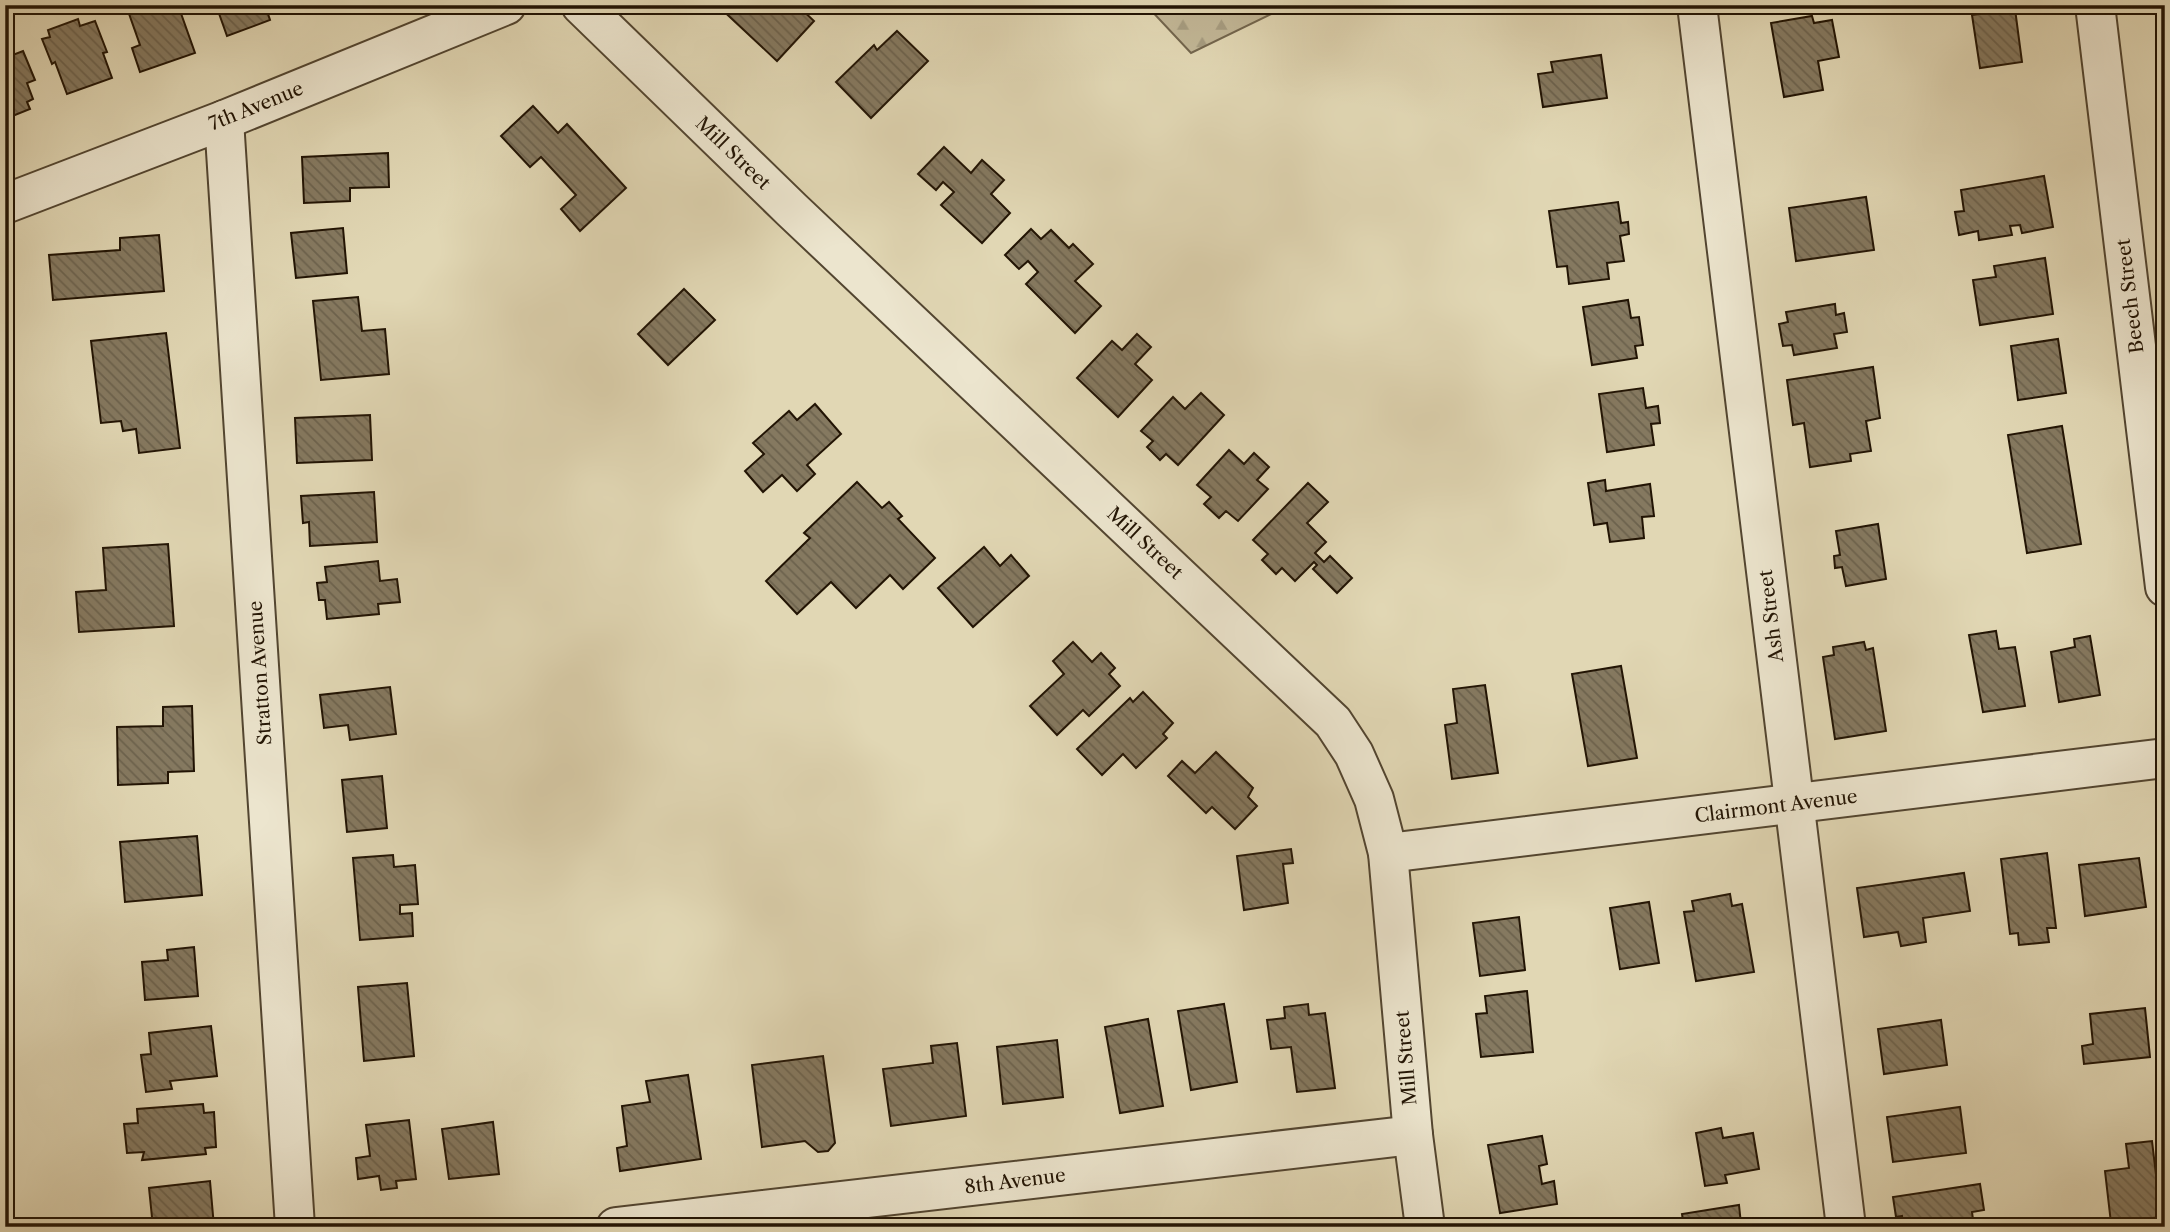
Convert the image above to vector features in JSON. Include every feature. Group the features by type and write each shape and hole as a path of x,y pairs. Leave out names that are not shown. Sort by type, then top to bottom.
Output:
{"street":[{"name":"7th Avenue","path":"5,204 224,120 506,5"},
{"name":"Mill Street","path":"581,5 792,210 1333,722 1354,754 1374,799 1388,853 1413,1135 1425,1227"},
{"name":"Ash Street","path":"1697,5 1846,1227"},
{"name":"Beech Street","path":"2095,5 2165,587"},
{"name":"Stratton Avenue","path":"224,120 295,1227"},
{"name":"Clairmont Avenue","path":"1388,853 2165,758"},
{"name":"8th Avenue","path":"616,1227 1413,1135"}],"green space":[{"path":"1146,5 1290,5 1191,53"}],"building":[{"path":"135,5 178,5 195,53 140,72 132,48 140,45 127,8"},
{"path":"216,5 265,5 270,20 227,36"},
{"path":"717,5 797,5 814,21 777,61"},
{"path":"2015,9 2022,62 1980,68 1972,15"},
{"path":"1812,16 1814,23 1832,20 1839,57 1818,61 1823,90 1784,97 1771,23"},
{"path":"78,19 80,26 95,21 107,52 103,53 112,78 67,94 55,62 52,64 42,39 50,37 48,30"},
{"path":"897,31 928,61 871,118 836,82 874,45 877,50"},
{"path":"23,51 35,80 27,83 33,99 27,102 30,109 5,119 5,58"},
{"path":"1601,55 1607,98 1543,107 1538,74 1553,72 1551,62"},
{"path":"533,106 558,133 567,124 626,188 580,231 561,209 576,195 541,157 530,167 501,136"},
{"path":"944,147 971,173 982,160 1004,180 991,194 1010,213 982,243 941,205 954,192 943,182 936,190 918,174"},
{"path":"388,153 389,187 350,188 350,201 304,203 302,157"},
{"path":"2044,176 2053,227 2022,233 2020,225 2010,226 2012,235 1979,240 1978,231 1959,235 1955,212 1964,211 1961,190"},
{"path":"1866,197 1874,250 1796,261 1789,208"},
{"path":"1618,202 1621,223 1628,222 1629,234 1620,236 1624,261 1607,263 1609,279 1569,284 1567,266 1557,267 1549,211"},
{"path":"343,228 347,273 296,278 291,233"},
{"path":"1031,229 1041,239 1051,230 1069,248 1073,244 1093,264 1075,281 1101,306 1075,333 1026,284 1038,272 1028,261 1019,269 1005,255"},
{"path":"159,235 164,291 53,300 49,255 120,250 120,238"},
{"path":"2045,258 2053,314 1980,325 1973,280 1996,277 1994,266"},
{"path":"684,289 715,320 668,365 638,334"},
{"path":"358,297 362,331 385,329 389,374 321,380 313,301"},
{"path":"1628,300 1631,318 1639,317 1643,345 1635,346 1637,358 1592,365 1583,307"},
{"path":"1835,304 1836,315 1844,313 1847,332 1834,334 1837,348 1794,355 1792,345 1783,346 1779,324 1788,322 1786,312"},
{"path":"166,333 180,448 139,453 136,429 123,431 121,421 101,423 91,341"},
{"path":"1137,334 1151,347 1135,364 1152,380 1118,417 1077,378 1112,341 1122,350"},
{"path":"2058,339 2066,393 2018,400 2011,346"},
{"path":"1873,367 1880,418 1866,421 1871,451 1850,454 1851,461 1810,467 1804,423 1793,425 1787,380"},
{"path":"1643,388 1646,408 1658,406 1660,423 1651,424 1654,445 1607,452 1599,394"},
{"path":"1201,393 1224,415 1178,465 1166,454 1160,460 1147,447 1153,441 1141,431 1173,397 1185,409"},
{"path":"815,404 841,434 807,465 815,474 797,491 782,475 763,492 745,471 764,454 753,443 789,411 797,420"},
{"path":"370,415 372,460 297,463 295,418"},
{"path":"2062,426 2081,544 2027,553 2008,435"},
{"path":"1229,450 1244,464 1254,453 1269,467 1257,480 1268,489 1238,521 1226,511 1219,518 1204,504 1211,497 1197,485"},
{"path":"1605,480 1606,491 1650,484 1654,516 1642,517 1644,538 1610,542 1607,523 1594,525 1588,483"},
{"path":"857,482 882,508 889,502 902,516 898,519 935,558 903,589 890,575 856,608 831,582 797,614 766,581 810,538 804,533"},
{"path":"1308,483 1328,502 1307,523 1326,542 1315,553 1324,562 1330,556 1352,578 1337,593 1313,569 1317,565 1314,562 1295,581 1282,568 1276,574 1262,560 1268,554 1253,540"},
{"path":"374,492 377,542 310,546 309,522 303,523 301,496"},
{"path":"1878,524 1886,579 1846,586 1842,567 1835,568 1834,556 1840,555 1836,531"},
{"path":"168,544 174,626 79,632 76,592 106,590 103,548"},
{"path":"984,547 1000,566 1011,555 1029,576 973,627 938,588"},
{"path":"378,561 380,581 397,579 400,602 378,604 379,614 327,619 325,600 319,600 317,583 327,582 325,567"},
{"path":"1996,631 1999,649 2015,647 2025,706 1983,712 1969,635"},
{"path":"2090,636 2100,695 2059,702 2051,652 2075,647 2074,639"},
{"path":"1073,642 1092,662 1101,653 1115,668 1109,674 1120,686 1089,716 1083,710 1057,735 1030,706 1064,674 1053,661"},
{"path":"1864,642 1866,650 1873,648 1886,731 1835,739 1823,657 1834,655 1833,647"},
{"path":"1621,666 1637,758 1588,766 1572,674"},
{"path":"1485,685 1498,773 1452,779 1445,725 1457,723 1453,689"},
{"path":"390,687 396,734 350,740 348,725 324,728 320,695"},
{"path":"1143,692 1173,723 1163,734 1167,738 1136,768 1123,754 1102,775 1077,749 1130,698 1133,702"},
{"path":"192,706 194,771 168,772 168,783 118,785 117,727 163,726 163,707"},
{"path":"1216,752 1253,788 1248,797 1257,806 1235,829 1212,807 1206,813 1168,776 1182,761 1195,773"},
{"path":"382,776 387,828 347,832 342,780"},
{"path":"197,836 202,895 125,902 120,842"},
{"path":"1291,849 1293,863 1283,864 1288,903 1244,910 1237,856"},
{"path":"2047,853 2056,928 2047,928 2049,942 2019,945 2018,933 2010,934 2001,859"},
{"path":"393,855 394,867 415,865 418,904 400,905 400,914 412,913 413,936 360,940 353,858"},
{"path":"2139,858 2146,907 2085,916 2079,865"},
{"path":"1964,873 1970,911 1923,918 1926,942 1901,946 1898,932 1864,937 1857,888"},
{"path":"1730,894 1732,906 1742,904 1754,972 1696,981 1684,912 1694,911 1692,901"},
{"path":"1649,902 1659,963 1620,969 1610,908"},
{"path":"1519,917 1525,970 1480,976 1473,923"},
{"path":"194,947 198,996 145,1000 142,962 168,960 167,950"},
{"path":"407,983 414,1056 364,1061 358,987"},
{"path":"1527,991 1533,1052 1481,1057 1476,1014 1487,1013 1485,996"},
{"path":"1224,1004 1237,1082 1191,1090 1178,1011"},
{"path":"1308,1004 1309,1015 1325,1013 1335,1088 1297,1092 1291,1047 1271,1049 1267,1020 1285,1018 1284,1007"},
{"path":"2145,1008 2150,1057 2084,1064 2082,1046 2093,1044 2090,1014"},
{"path":"1148,1019 1163,1106 1120,1113 1105,1027"},
{"path":"1941,1020 1947,1065 1884,1074 1878,1029"},
{"path":"211,1026 217,1076 170,1081 172,1089 146,1092 141,1055 151,1054 149,1033"},
{"path":"1057,1040 1063,1097 1003,1104 997,1047"},
{"path":"957,1043 966,1116 891,1126 883,1069 933,1063 931,1046"},
{"path":"823,1056 835,1143 828,1151 818,1152 805,1141 762,1147 752,1065"},
{"path":"688,1075 701,1159 620,1171 617,1148 627,1146 622,1106 650,1102 646,1081"},
{"path":"203,1104 204,1113 214,1112 216,1147 205,1148 206,1154 142,1160 144,1152 127,1153 124,1124 138,1123 137,1109"},
{"path":"1960,1107 1966,1153 1893,1162 1887,1117"},
{"path":"409,1120 416,1179 396,1181 397,1188 381,1190 379,1176 358,1179 356,1158 370,1156 366,1125"},
{"path":"493,1122 499,1174 449,1179 442,1129"},
{"path":"1721,1128 1723,1138 1753,1133 1759,1169 1725,1175 1727,1183 1705,1186 1696,1133"},
{"path":"1542,1136 1547,1164 1539,1166 1542,1184 1554,1181 1557,1204 1500,1213 1488,1145"},
{"path":"2152,1141 2161,1217 2111,1223 2105,1171 2129,1168 2126,1144"},
{"path":"210,1181 214,1227 153,1227 149,1188"},
{"path":"1980,1184 1984,1210 1972,1212 1974,1227 1903,1227 1902,1216 1896,1217 1893,1197"},
{"path":"1739,1205 1741,1224 1762,1220 1763,1227 1684,1227 1682,1214"}]}
